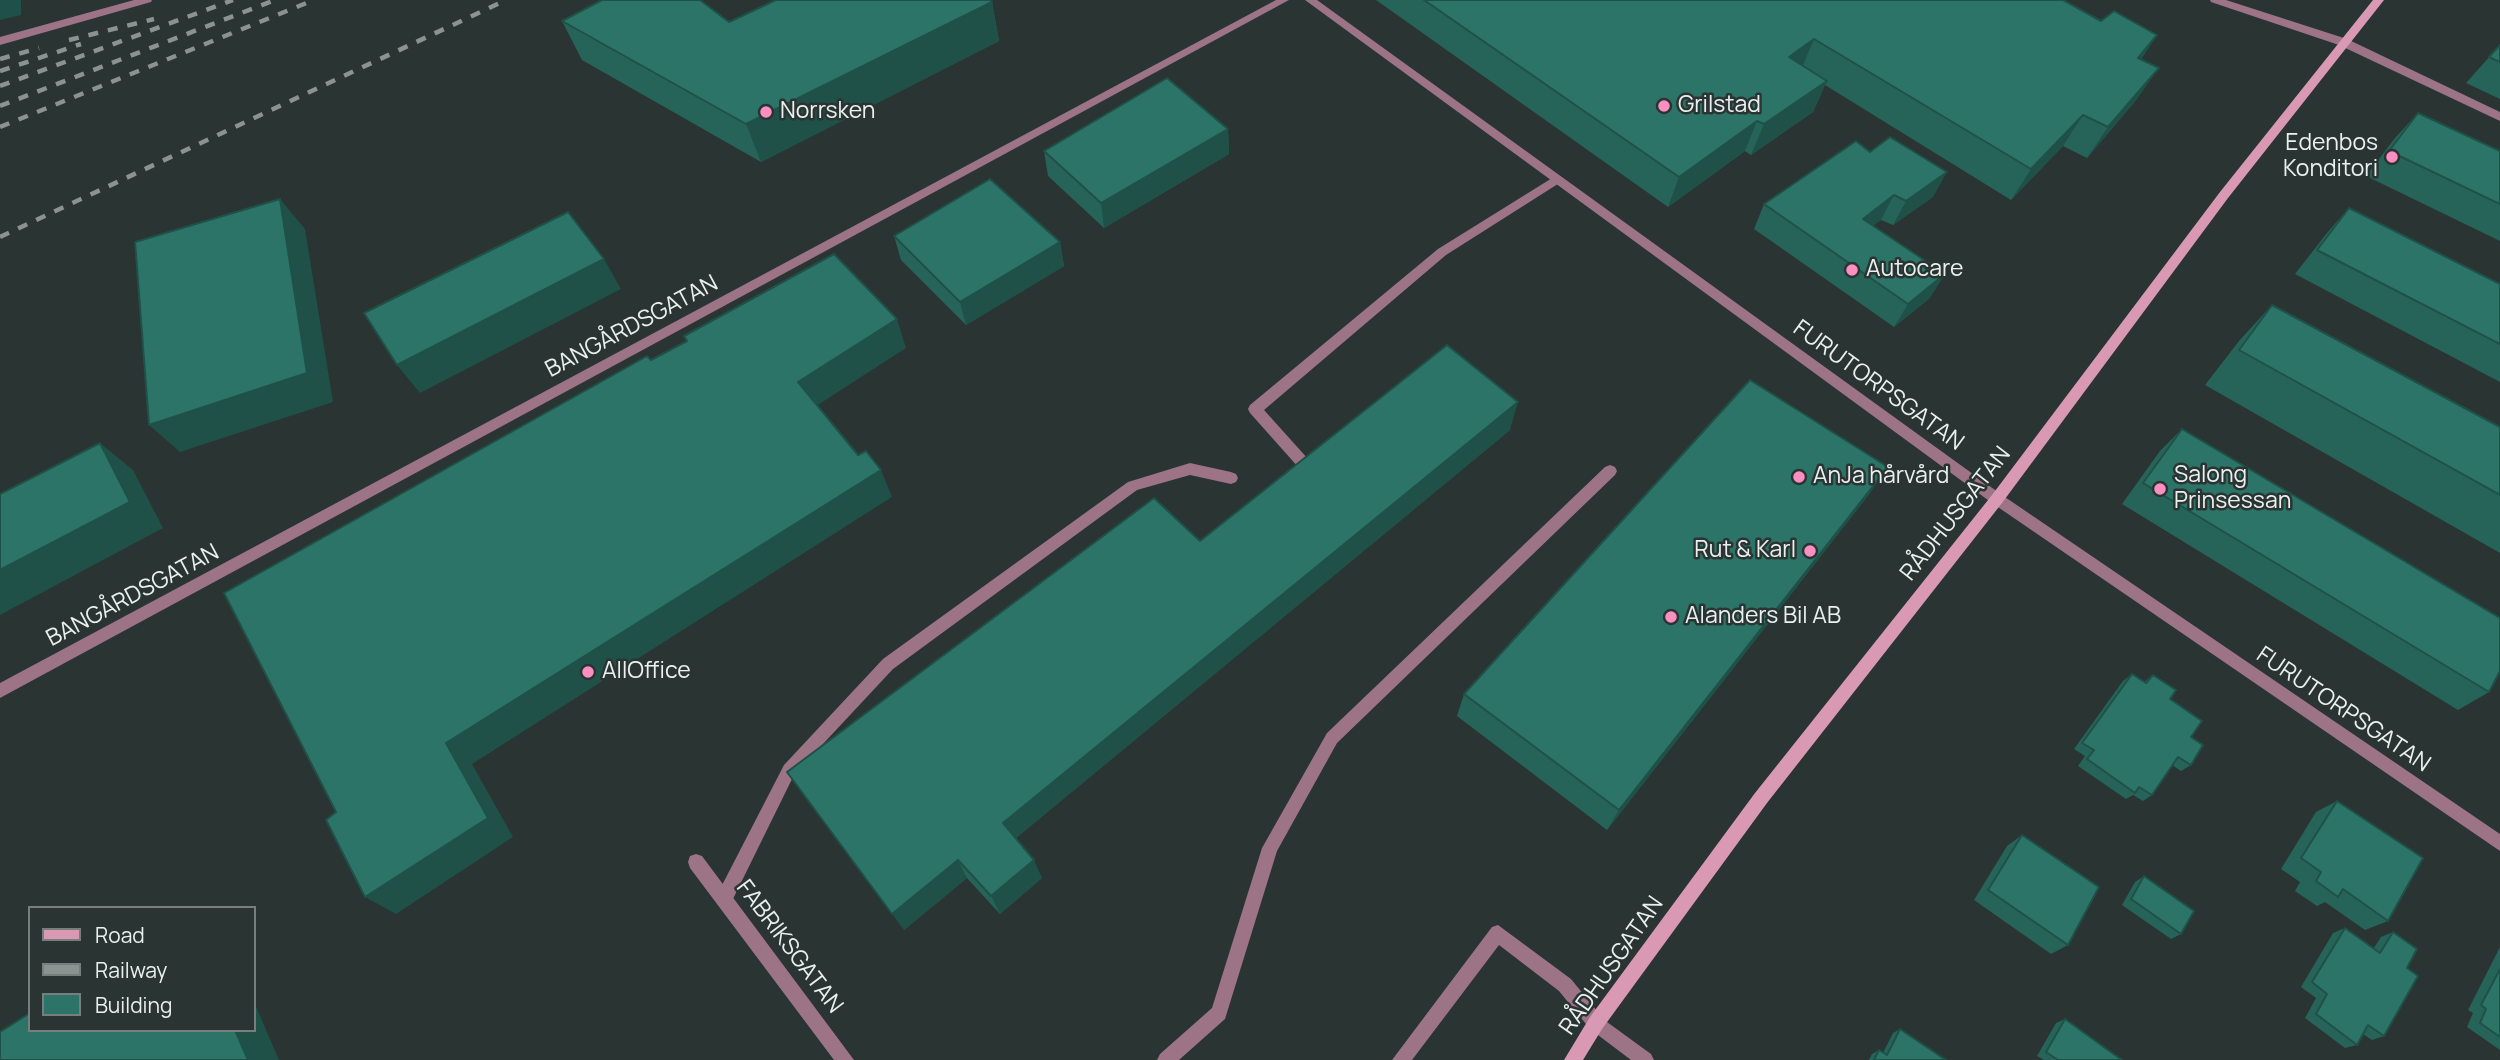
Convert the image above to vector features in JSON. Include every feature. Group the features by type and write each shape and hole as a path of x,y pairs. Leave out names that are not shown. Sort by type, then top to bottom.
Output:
{"main road":[{"name":"RÅDHUSGATAN","path":"1573,1060 1596,1023 1761,798 1997,499 2343,42 2379,0"}],"street":[{"path":"0,41 147,0"},
{"name":"BANGÅRDSGATAN","path":"0,691 1284,0"},
{"name":"FURUTORPSGATAN","path":"1310,0 1997,499 2500,843"},
{"path":"2215,0 2343,42 2500,117"},
{"path":"1304,464 1255,409 1442,252 1557,179"},
{"path":"724,899 789,771 888,664 1133,486 1190,469 1231,478"},
{"path":"1166,1060 1219,1013 1270,848 1332,738 1610,471"},
{"name":"FABRIKSGATAN","path":"696,862 845,1060"},
{"path":"1401,1060 1498,933 1564,985 1596,1023 1644,1060"}],"building":[{"path":"602,0 700,0 729,22 776,0 992,2 746,124 562,21"},
{"name":"Grilstad","path":"1424,0 2063,0 2101,21 2114,11 2157,35 2138,58 2159,68 2108,127 2083,115 2031,169 1814,39 1789,57 1827,81 1764,124 1757,121 1679,177"},
{"path":"2500,45 2500,62 2489,57"},
{"path":"1167,78 1228,129 1101,203 1044,151"},
{"path":"2418,113 2500,151 2500,204 2389,151"},
{"path":"1890,137 1947,172 1906,201 1894,195 1863,219 1945,274 1908,304 1764,204 1856,141 1870,152"},
{"path":"990,179 1060,242 960,302 894,236"},
{"path":"280,199 307,373 149,425 135,242"},
{"path":"2349,208 2500,284 2500,344 2317,250"},
{"path":"568,212 604,259 397,365 364,313"},
{"path":"834,254 897,319 798,382 858,455 866,451 881,470 446,743 488,818 365,897 326,820 336,812 224,593 647,356 651,360 687,341 684,336"},
{"path":"2272,305 2500,427 2500,495 2239,350"},
{"path":"1447,345 1518,402 1003,823 1034,860 991,896 958,860 892,914 787,772 1154,498 1200,541"},
{"path":"1750,380 1888,467 1619,810 1464,694"},
{"path":"2182,429 2500,618 2500,671 2489,692 2143,483"},
{"path":"100,443 130,502 0,570 0,494"},
{"path":"2132,674 2146,683 2153,675 2176,690 2170,699 2202,721 2191,737 2203,745 2191,765 2178,757 2152,795 2139,787 2135,793 2087,759 2094,750 2082,743"},
{"path":"2337,801 2423,858 2388,921 2343,889 2338,897 2316,881 2321,872 2301,858"},
{"path":"2022,835 2099,887 2068,945 1988,890"},
{"path":"2144,876 2194,911 2181,934 2131,899"},
{"path":"2345,928 2380,953 2393,932 2417,949 2407,968 2418,976 2384,1036 2368,1025 2357,1045 2316,1014 2327,994 2312,982"},
{"path":"2500,969 2500,1037 2480,1023 2486,1009 2481,1005"},
{"path":"28,1014 28,1032 236,1032 248,1060 0,1060 0,1032"},
{"path":"2065,1019 2122,1060 2058,1060 2046,1052"},
{"path":"1900,1029 1946,1060 1874,1060 1879,1050 1887,1055"}],"railway":[{"path":"0,86 233,0"},
{"path":"0,106 275,0"},
{"path":"0,127 314,0"},
{"path":"0,237 506,0"},
{"path":"69,40 154,19"},
{"path":"0,71 81,44"},
{"path":"0,59 39,48"}],"place":[{"name":"Grilstad","path":"1664,106"},
{"name":"Norrsken","path":"766,112"},
{"name":"Edenbos Konditori","path":"2392,157"},
{"name":"Autocare","path":"1852,270"},
{"name":"AnJa hårvård","path":"1799,477"},
{"name":"Salong Prinsessan","path":"2160,489"},
{"name":"Rut & Karl","path":"1810,551"},
{"name":"Alanders Bil AB","path":"1671,617"},
{"name":"AllOffice","path":"588,672"}]}
